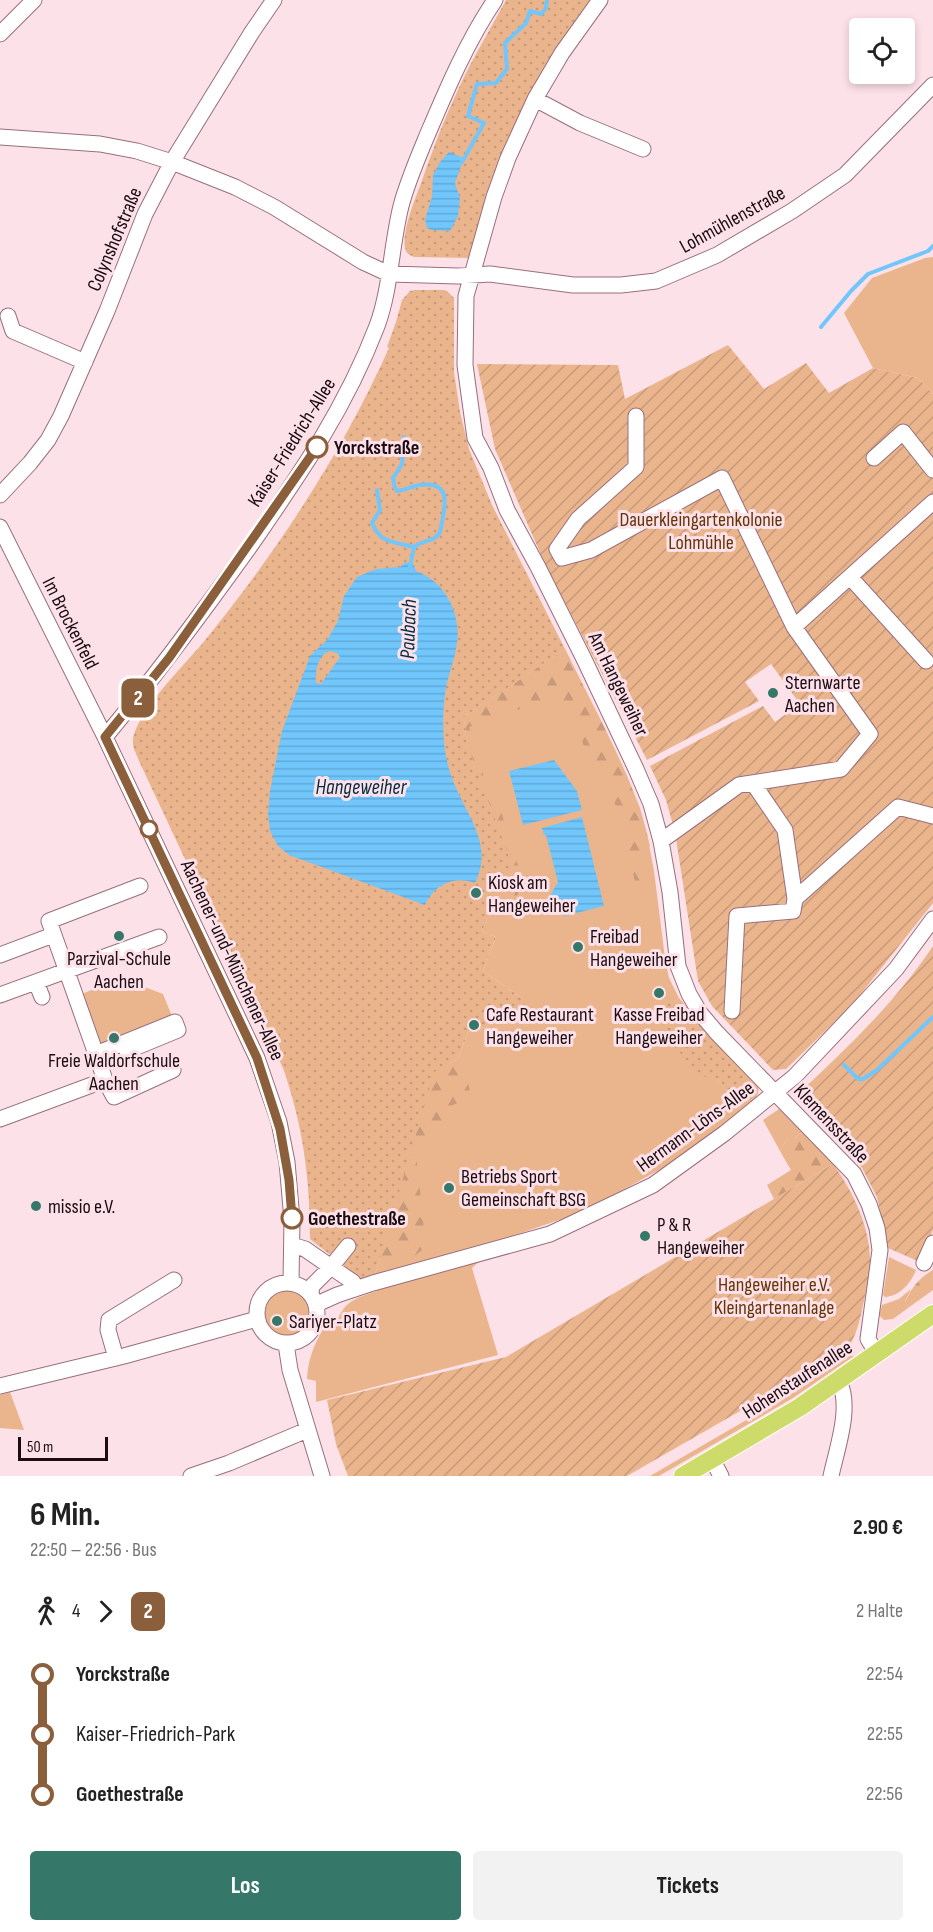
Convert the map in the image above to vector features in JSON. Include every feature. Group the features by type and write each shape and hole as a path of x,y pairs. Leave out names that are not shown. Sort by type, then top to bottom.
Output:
{"main road":[{"name":"Hohenstaufenallee","path":"683,1476 801,1407 933,1314"}],"street":[{"path":"0,34 34,0"},
{"name":"Colynshofstraße","path":"0,495 48,441 85,362 145,214 172,162 274,0"},
{"name":"Kaiser-Friedrich-Allee","path":"105,737 162,667 230,574 318,447 344,401 383,308 393,239 402,203 419,156 456,70 495,0"},
{"path":"0,137 100,144 137,151 235,186 274,207 363,262 389,274 471,274 479,255 494,196 508,158 535,99 562,53 600,0"},
{"name":"Lohmühlenstraße","path":"471,274 510,275 573,285 621,285 656,281 717,255 792,211 845,175 933,85"},
{"path":"535,99 580,123 642,149"},
{"name":"Am Hangeweiher","path":"471,274 466,296 465,365 475,438 491,468 507,510 538,567 636,768 651,804 662,841 678,966 689,994 700,1013 717,1033 776,1093"},
{"path":"8,316 13,331 85,362"},
{"path":"562,558 557,549 578,519 636,467 636,416"},
{"path":"874,458 903,432 933,470"},
{"path":"538,567 591,550 722,478 794,627 870,734 841,769 739,785 662,841"},
{"path":"794,627 933,502"},
{"name":"Im Brockenfeld","path":"0,527 105,737"},
{"path":"850,577 926,661"},
{"name":"Aachener-und-Münchener-Allee","path":"105,737 257,1058 279,1122 287,1162 291,1201 291,1282"},
{"path":"732,1011 737,916 793,911 795,899 786,830 753,783"},
{"path":"795,899 898,807 933,816"},
{"path":"140,886 49,921 105,1080 114,1097 168,1069"},
{"name":"Hermann-Löns-Allee","path":"314,1299 550,1234 653,1185 725,1133 795,1077 896,969 933,920"},
{"path":"0,955 53,935"},
{"path":"0,995 159,937"},
{"path":"36,982 42,997"},
{"path":"96,1054 124,1043"},
{"path":"0,1119 78,1084 105,1080"},
{"name":"Klemensstraße","path":"776,1093 854,1174 869,1204 877,1228 880,1250 868,1339 877,1354"},
{"path":"924,1263 933,1243"},
{"path":"292,1245 304,1249 353,1282 355,1289"},
{"path":"314,1299 298,1284 291,1282 270,1288 259,1302 258,1319 261,1329 277,1342 286,1344 306,1338 313,1330 318,1315 312,1286 332,1268 348,1246"},
{"path":"116,1358 108,1330 109,1320 174,1280"},
{"path":"2,1382 116,1358 258,1319"},
{"path":"286,1344 290,1370 322,1476"},
{"path":"831,1476 844,1412 844,1392 839,1381"},
{"path":"191,1476 229,1463 307,1430"},
{"path":"712,1459 721,1476"}],"green space":[{"path":"506,0 593,0 572,28 469,258 414,257 406,251 405,241 407,225 415,200 439,133 459,88"},
{"path":"933,257 933,394 918,378 873,368 844,313 872,278"},
{"path":"444,290 454,298 454,372 469,449 492,505 565,649 464,717 467,744 512,865 482,931 496,937 483,971 522,998 527,1008 515,1013 514,1010 511,1012 512,1015 473,1032 468,1032 458,1059 434,1072 375,1275 361,1279 310,1239 309,1195 304,1152 296,1111 283,1068 139,761 133,743 135,732 150,706 229,610 305,502 350,427 370,388 389,348 387,347 402,300 410,291"},
{"name":"Dauerkleingartenkolonie Lohmühle","path":"728,345 764,389 806,363 829,393 873,368 918,378 933,394 933,903 852,1005 786,1069 773,1070 712,1006 698,981 675,832 666,800 650,766 763,706 775,722 800,704 771,664 745,682 759,701 647,760 545,564 495,449 477,364 618,365 625,399"},
{"name":"Freibad Hangeweiher","path":"565,649 626,774 640,808 654,871 669,978 679,998 674,1002 717,1078 742,1111 666,1166 585,1211 504,1239 472,1268 498,1355 316,1402 316,1381 307,1379 312,1352 324,1327 333,1331 340,1314 348,1304 377,1291 375,1275 434,1072 458,1059 468,1032 472,1030 473,1032 512,1015 511,1012 522,998 483,971 496,937 482,931 488,917 464,717"},
{"path":"565,649 613,745 643,820 650,846 641,851 649,885 636,889 624,821 560,700 551,698 469,727 480,759 486,789 496,791 511,849 521,872 521,882 515,904 496,898 512,865 467,744 464,717"},
{"path":"933,946 933,1230 920,1262 888,1248 877,1197 862,1168 796,1096 886,1006"},
{"path":"121,978 163,994 174,1021 96,1052 77,996"},
{"path":"679,998 759,1086 756,1098 742,1111 717,1078 701,1076 658,1028 662,1001 674,1002"},
{"path":"445,1063 465,1066 471,1098 450,1106 432,1145 416,1152 425,1239 423,1249 412,1258 400,1262 387,1262 373,1256 382,1110"},
{"path":"779,1109 803,1133 794,1139 787,1139 780,1151 763,1120"},
{"path":"803,1133 833,1164 774,1199 767,1185 791,1170 780,1151 787,1139 794,1139"},
{"name":"Hangeweiher e.V. Kleingartenanlage","path":"833,1164 854,1198 864,1224 870,1250 870,1268 861,1317 848,1349 627,1476 348,1476 336,1444 327,1400 506,1357"},
{"path":"889,1257 916,1270 904,1288 885,1297 883,1295"},
{"path":"933,1270 933,1290 908,1308 905,1302 913,1287"},
{"path":"911,1289 905,1301 908,1308 893,1319 884,1320 879,1315 882,1305 899,1299"},
{"path":"287,1291 302,1298 309,1313 302,1328 287,1335 272,1328 265,1313 272,1298"},
{"path":"849,1355 854,1356 793,1398 659,1476 650,1476 772,1405"},
{"path":"10,1392 24,1430 0,1428 0,1395"}],"water":[{"path":"449,152 464,158 455,183 460,198 458,216 450,231 432,230 427,228 425,219 432,197 433,175"},
{"name":"Hangeweiher","path":"406,562 414,565 416,571 436,583 444,592 455,613 458,637 445,694 444,743 450,772 474,826 482,853 475,883 460,880 446,883 434,892 425,905 289,855 278,846 270,831 268,814 270,791 282,731 310,656 327,640 338,621 344,596 357,577 376,569 400,567","holes":["328,651 337,653 340,657 321,684 316,683 316,670 321,657"]},
{"path":"554,760 577,791 582,810 523,825 509,771"},
{"path":"582,817 604,906 565,916 545,904 558,882 546,835 542,828"}],"waterway":[{"name":"Paubach","path":"462,162 484,123 468,116 477,84 496,83 507,69 505,43 526,23 530,11 541,14 546,8 547,0"},
{"path":"821,327 868,274 928,251 933,246"},
{"name":"Paubach","path":"404,437 402,464 393,478 395,488 397,491 431,485 438,487 445,499 440,532 435,538 414,547 410,567"},
{"path":"377,490 380,510 372,523 375,530 388,541 414,547"},
{"path":"844,1065 858,1079 863,1079 877,1070 933,1017"}],"bus line":[{"name":"2","path":"292,1218 287,1162 280,1129 257,1058 105,737 156,676 317,447"}],"place":[{"name":"Yorckstraße","path":"317,447"},
{"name":"Sternwarte Aachen","path":"773,693"},
{"name":"Kiosk am Hangeweiher","path":"476,893"},
{"name":"Parzival-Schule Aachen","path":"119,936"},
{"name":"Freibad Hangeweiher","path":"578,947"},
{"name":"Kasse Freibad Hangeweiher","path":"659,993"},
{"name":"Cafe Restaurant Hangeweiher","path":"474,1025"},
{"name":"Freie Waldorfschule Aachen","path":"114,1038"},
{"name":"Betriebs Sport Gemeinschaft BSG","path":"449,1188"},
{"name":"missio e.V.","path":"36,1206"},
{"name":"Goethestraße","path":"292,1218"},
{"name":"P & R Hangeweiher","path":"645,1236"},
{"name":"Sariyer-Platz","path":"277,1321"}]}
